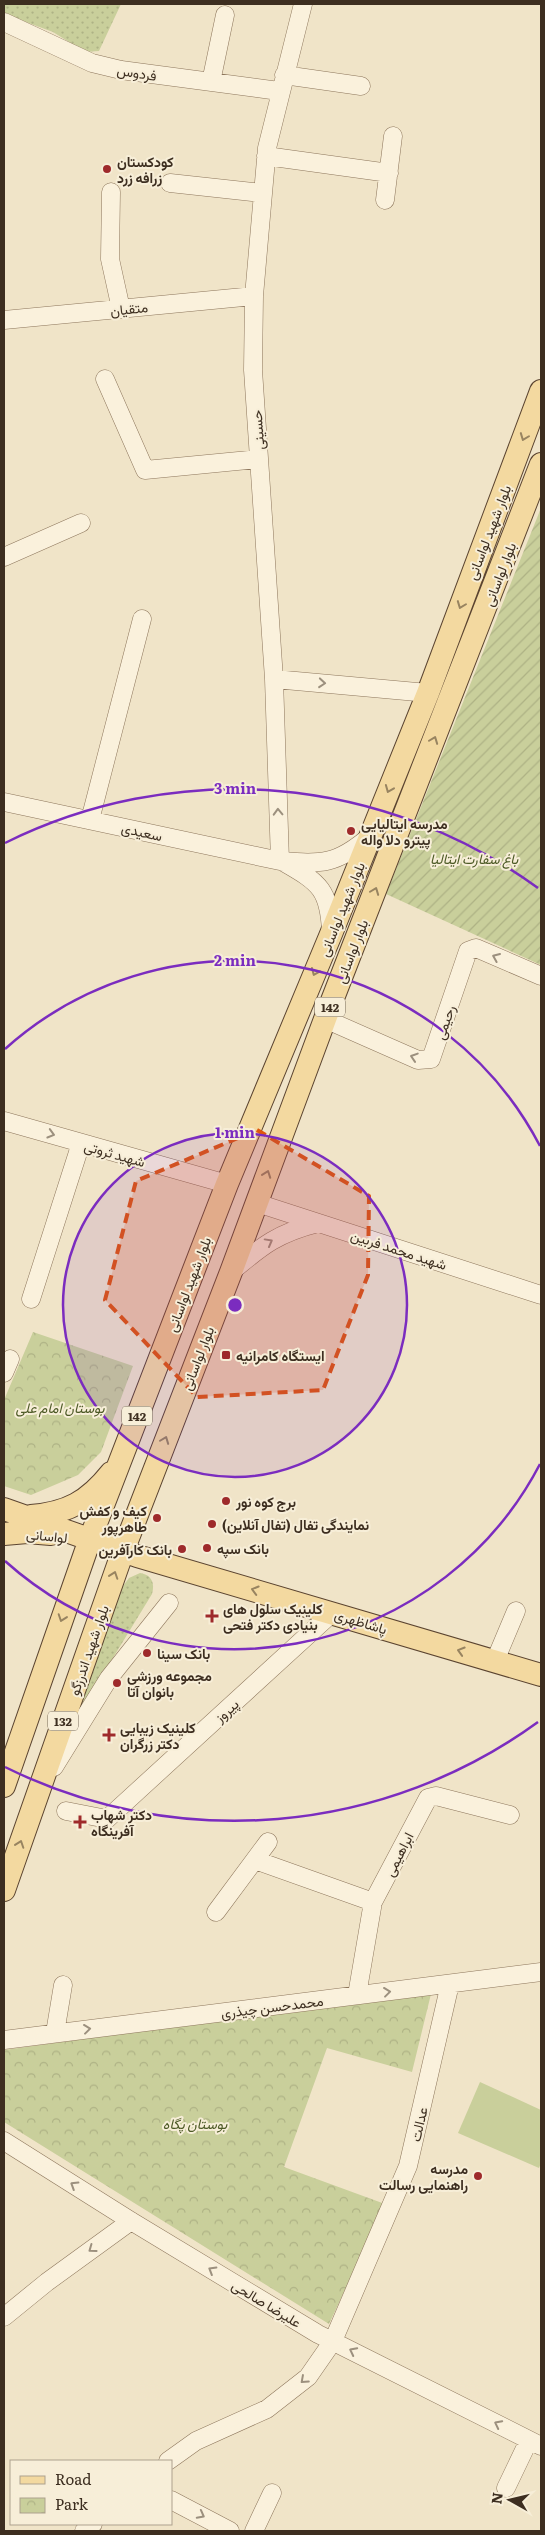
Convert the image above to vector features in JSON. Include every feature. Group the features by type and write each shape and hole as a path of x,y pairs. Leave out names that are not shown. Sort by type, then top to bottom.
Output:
{"main road":[{"name":"بلوار شهید لواسانی","path":"119,1463 227,1184 331,934 428,693 541,391"},
{"name":"بلوار لواسانی","path":"123,1551 231,1272 325,1019 540,472"},
{"path":"14,1513 55,1514 76,1505 100,1487 119,1463 123,1472 129,1478 145,1480 151,1476"},
{"name":"142","path":"90,1539 119,1463"},
{"path":"14,1513 90,1539"},
{"name":"لواسانی","path":"4,1534 27,1532 90,1539"},
{"name":"پاشاظهری","path":"90,1539 123,1551 541,1675"},
{"name":"132","path":"4,1786 90,1539"},
{"name":"بلوار شهید اندرزگو","path":"4,1890 123,1551"}],"street":[{"name":"حسینی","path":"280,861 274,679 253,370 254,296 266,156 282,83 303,4"},
{"path":"211,82 225,15"},
{"name":"فردوس","path":"4,22 92,63 121,70 211,82 361,86"},
{"path":"385,200 393,136"},
{"path":"266,156 389,174"},
{"path":"170,183 262,193"},
{"path":"111,192 110,259 121,309"},
{"name":"متقیان","path":"4,320 254,296"},
{"path":"105,379 145,470 259,459"},
{"path":"4,557 81,524"},
{"path":"90,820 142,619"},
{"path":"274,679 428,693"},
{"name":"سعیدی","path":"4,806 90,820 280,861 317,863 337,860 369,837"},
{"name":"سعیدی","path":"280,861 309,877 319,887 330,908 331,934"},
{"name":"رحیمی","path":"325,1019 418,1060 431,1060 468,951 476,948 541,976"},
{"name":"شهید ثروتی","path":"4,1121 227,1184"},
{"path":"31,1299 81,1143"},
{"name":"شهید محمد فربین","path":"257,1203 541,1295"},
{"path":"231,1272 264,1244 296,1229 318,1224"},
{"path":"40,1788 109,1678 169,1603"},
{"path":"495,1661 516,1611"},
{"name":"پیروز","path":"66,1811 106,1819 332,1613"},
{"name":"ابراهیمی","path":"357,1995 373,1902 428,1798 436,1796 510,1815"},
{"path":"216,1912 268,1842"},
{"path":"255,1860 373,1902"},
{"name":"محمدحسن چیذری","path":"4,2040 541,1972"},
{"path":"55,2033 63,1984"},
{"name":"عدالت","path":"169,2460 196,2440 267,2409 308,2377 333,2341 408,2166 450,1984"},
{"name":"علیرضا صالحی","path":"4,2140 131,2221 333,2341 535,2443"},
{"path":"4,2317 47,2282 131,2221"},
{"path":"506,2488 535,2443"},
{"path":"254,2531 272,2493"},
{"path":"172,2501 230,2531"}],"highlighted area":[{"path":"257,1130 369,1196 368,1275 323,1390 197,1397 105,1300 136,1181"}],"green space":[{"path":"4,4 121,4 99,51 85,52 53,32 4,14"},
{"name":"باغ سفارت ایتالیا","path":"541,508 541,965 386,894"},
{"name":"بوستان امام علی","path":"33,1332 133,1366 101,1452 78,1475 31,1495 4,1486 4,1400"},
{"path":"140,1573 152,1580 152,1594 75,1720 120,1590 129,1578"},
{"name":"بوستان پگاه","path":"431,1994 412,2072 327,2048 284,2167 385,2204 329,2324 4,2122 4,2050 328,2005"},
{"path":"480,2082 541,2110 541,2163 539,2168 458,2133"}],"place":[{"name":"کودکستان زرافه زرد","path":"107,169"},
{"name":"مدرسه ایتالیایی پیترو دلا واله","path":"351,831"},
{"name":"ایستگاه کامرانیه","path":"226,1355"},
{"name":"برج کوه نور","path":"226,1501"},
{"name":"کیف و کفش طاهرپور","path":"157,1518"},
{"name":"نمایندگی تفال (تفال آنلاین)","path":"212,1524"},
{"name":"بانک سپه","path":"207,1548"},
{"name":"بانک کارآفرین","path":"182,1549"},
{"name":"کلینیک سلول های بنیادی دکتر فتحی","path":"212,1616"},
{"name":"بانک سینا","path":"147,1653"},
{"name":"مجموعه ورزشی بانوان آتا","path":"117,1683"},
{"name":"کلینیک زیبایی دکتر زرگران","path":"109,1735"},
{"name":"دکتر شهاب آفرینگاه","path":"80,1822"},
{"name":"مدرسه راهنمایی رسالت","path":"478,2176"}]}
